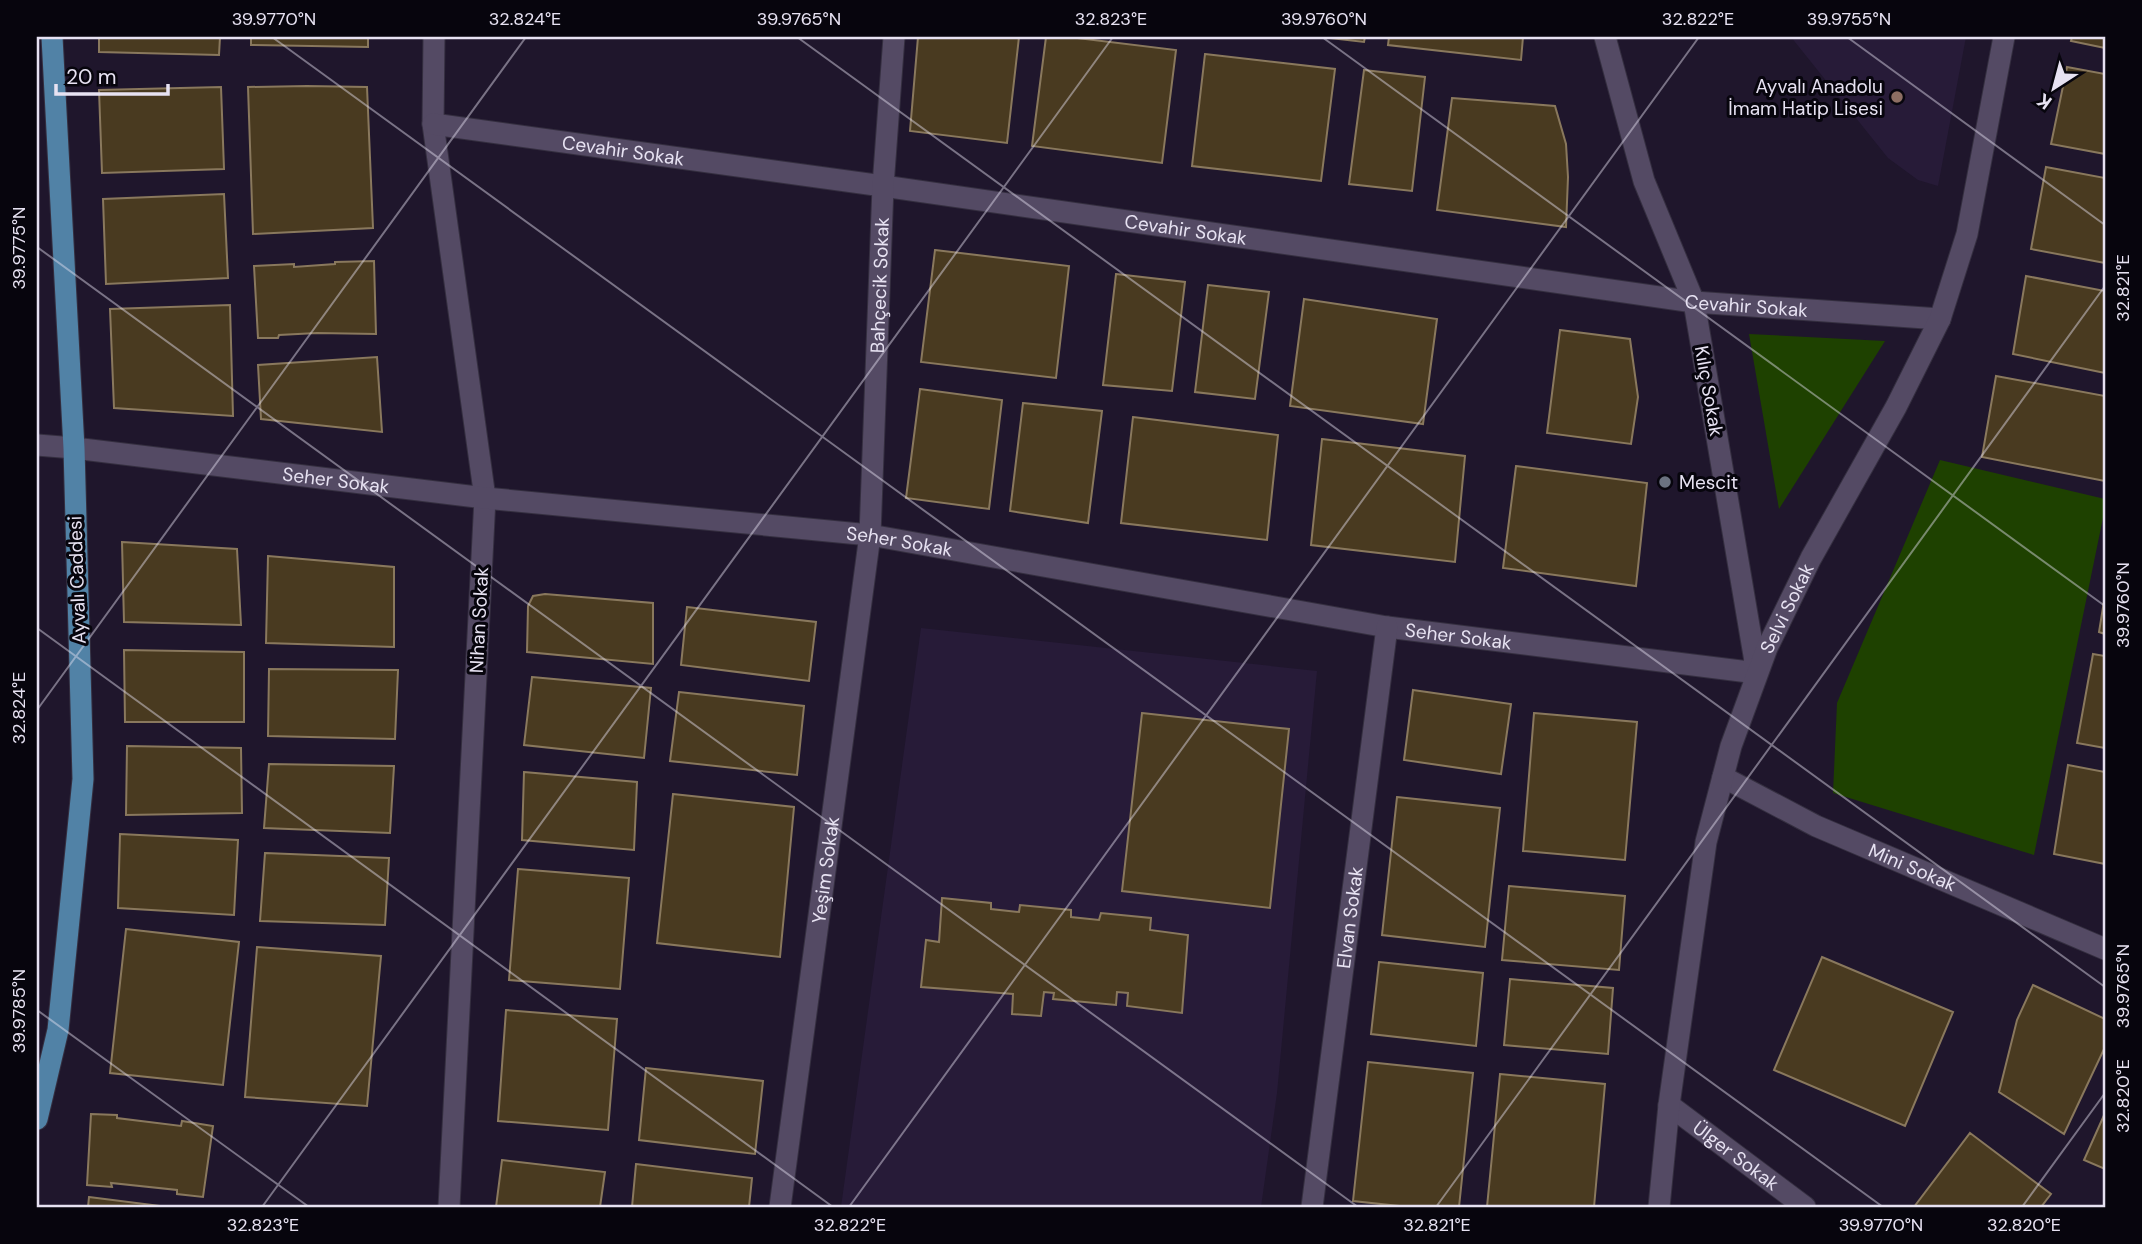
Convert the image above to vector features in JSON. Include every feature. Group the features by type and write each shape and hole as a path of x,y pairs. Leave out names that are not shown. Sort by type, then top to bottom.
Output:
{"main road":[{"name":"Ayvalı Caddesi","path":"37,1119 58,1030 83,779 74,448 52,37"}],"street":[{"name":"Nihan Sokak","path":"433,37 433,124 485,498 450,1207"},
{"name":"Bahçecik Sokak","path":"870,535 883,186 894,37"},
{"name":"Kılıç Sokak","path":"1605,37 1644,181 1694,302 1757,673"},
{"name":"Selvi Sokak","path":"1659,1207 1669,1105 1706,842 1731,746 1767,648 1811,558 1896,407 1940,319 1967,234 2004,37"},
{"name":"Cevahir Sokak","path":"433,124 1694,302 1940,319"},
{"name":"Seher Sokak","path":"37,446 74,448 485,498 870,535 1387,627 1757,673"},
{"name":"Yeşim Sokak","path":"780,1207 870,535"},
{"name":"Elvan Sokak","path":"1312,1207 1387,627"},
{"name":"Mini Sokak","path":"1723,777 1816,826 2105,949"},
{"name":"Ülger Sokak","path":"1669,1105 1805,1207"}],"shaded area":[{"name":"Ayvalı Anadolu İmam Hatip Lisesi","path":"1791,37 1966,37 1938,186 1918,180 1888,158"},
{"path":"921,628 1317,671 1277,1093 1261,1207 841,1207"}],"green space":[{"path":"1749,334 1885,341 1779,509"},
{"path":"1940,460 2105,499 2034,855 1833,793 1837,703"}],"building":[{"path":"99,37 220,37 219,55 99,52"},
{"path":"251,37 368,37 368,47 251,45"},
{"path":"918,37 1019,37 1007,143 910,131"},
{"path":"1046,37 1069,37 1176,50 1162,163 1032,146"},
{"path":"1321,37 1365,37 1364,42"},
{"path":"1389,37 1523,37 1521,60 1388,45"},
{"path":"2072,37 2105,37 2105,48 2071,41"},
{"path":"1205,54 1335,69 1321,181 1192,166"},
{"path":"2067,67 2105,74 2105,154 2051,144"},
{"path":"1364,70 1425,77 1412,191 1349,184"},
{"path":"221,87 224,169 102,173 99,90"},
{"path":"248,87 367,87 373,228 253,234"},
{"path":"1452,98 1555,106 1566,144 1566,227 1437,210"},
{"path":"2046,167 2105,178 2105,263 2031,249"},
{"path":"224,194 228,278 106,284 103,199"},
{"path":"935,250 1069,266 1056,378 921,362"},
{"path":"374,261 376,334 317,333 258,338 254,266 294,264 294,267"},
{"path":"1116,274 1185,282 1172,391 1103,385"},
{"path":"2026,276 2105,291 2105,373 2013,354"},
{"path":"1208,285 1269,292 1255,399 1195,392"},
{"path":"1304,299 1437,319 1423,424 1290,406"},
{"path":"230,305 233,416 114,408 110,309"},
{"path":"1560,330 1630,339 1638,397 1631,444 1547,433"},
{"path":"377,357 382,432 261,419 258,365"},
{"path":"1996,376 2105,396 2105,481 1982,457"},
{"path":"920,389 1002,400 989,509 906,498"},
{"path":"1023,403 1102,411 1088,523 1010,511"},
{"path":"1133,417 1278,435 1267,540 1121,523"},
{"path":"1322,439 1465,456 1455,562 1311,545"},
{"path":"1516,466 1647,483 1636,586 1503,568"},
{"path":"122,542 237,549 241,625 124,622"},
{"path":"268,556 394,567 394,647 266,643"},
{"path":"545,594 653,603 653,664 527,652 528,606 533,596"},
{"path":"2105,595 2105,634 2099,632"},
{"path":"687,607 816,622 809,681 681,665"},
{"path":"124,650 244,652 244,722 125,722"},
{"path":"2093,654 2105,656 2105,748 2077,743"},
{"path":"269,669 398,670 395,739 268,736"},
{"path":"532,677 651,688 644,758 524,745"},
{"path":"1413,690 1511,704 1501,774 1404,760"},
{"path":"679,692 804,706 797,775 670,761"},
{"path":"1142,713 1289,729 1270,908 1122,891"},
{"path":"1534,713 1637,722 1625,860 1523,851"},
{"path":"127,746 241,748 242,813 126,815"},
{"path":"269,764 394,766 390,833 264,828"},
{"path":"2068,765 2105,772 2105,864 2054,854"},
{"path":"524,772 637,782 634,850 522,840"},
{"path":"673,794 794,807 780,957 657,943"},
{"path":"1397,797 1500,808 1485,947 1382,935"},
{"path":"120,834 238,840 234,915 118,908"},
{"path":"265,853 389,858 385,925 260,921"},
{"path":"518,869 629,878 620,989 509,980"},
{"path":"1509,886 1625,896 1619,970 1502,960"},
{"path":"942,898 991,903 991,909 1019,912 1020,905 1071,910 1071,917 1099,920 1101,913 1151,918 1150,930 1188,935 1182,1013 1127,1006 1128,993 1117,992 1116,1005 1053,999 1054,993 1044,992 1041,1016 1012,1014 1013,994 921,987 926,940 939,942"},
{"path":"126,929 239,942 223,1085 110,1073"},
{"path":"257,947 381,956 367,1106 245,1097"},
{"path":"1822,957 1953,1012 1905,1126 1774,1070"},
{"path":"1379,962 1483,973 1476,1046 1371,1034"},
{"path":"1510,979 1613,988 1608,1054 1504,1045"},
{"path":"2033,985 2105,1019 2105,1047 2064,1134 1999,1092 2017,1020"},
{"path":"506,1010 617,1019 608,1130 498,1121"},
{"path":"1368,1062 1473,1073 1459,1207 1409,1207 1353,1201"},
{"path":"646,1068 763,1081 755,1154 639,1140"},
{"path":"1500,1074 1605,1084 1594,1207 1487,1207"},
{"path":"2105,1113 2105,1169 2084,1160"},
{"path":"91,1114 117,1115 117,1118 181,1126 182,1121 213,1126 203,1197 177,1194 177,1190 111,1183 112,1187 87,1185"},
{"path":"1970,1133 2051,1194 2041,1207 1914,1207"},
{"path":"502,1160 605,1172 600,1207 496,1207"},
{"path":"636,1164 752,1178 749,1207 632,1207"},
{"path":"89,1197 168,1207 88,1207"}],"place":[{"name":"Ayvalı Anadolu İmam Hatip Lisesi","path":"1897,97"},
{"name":"Mescit","path":"1665,482"}]}
